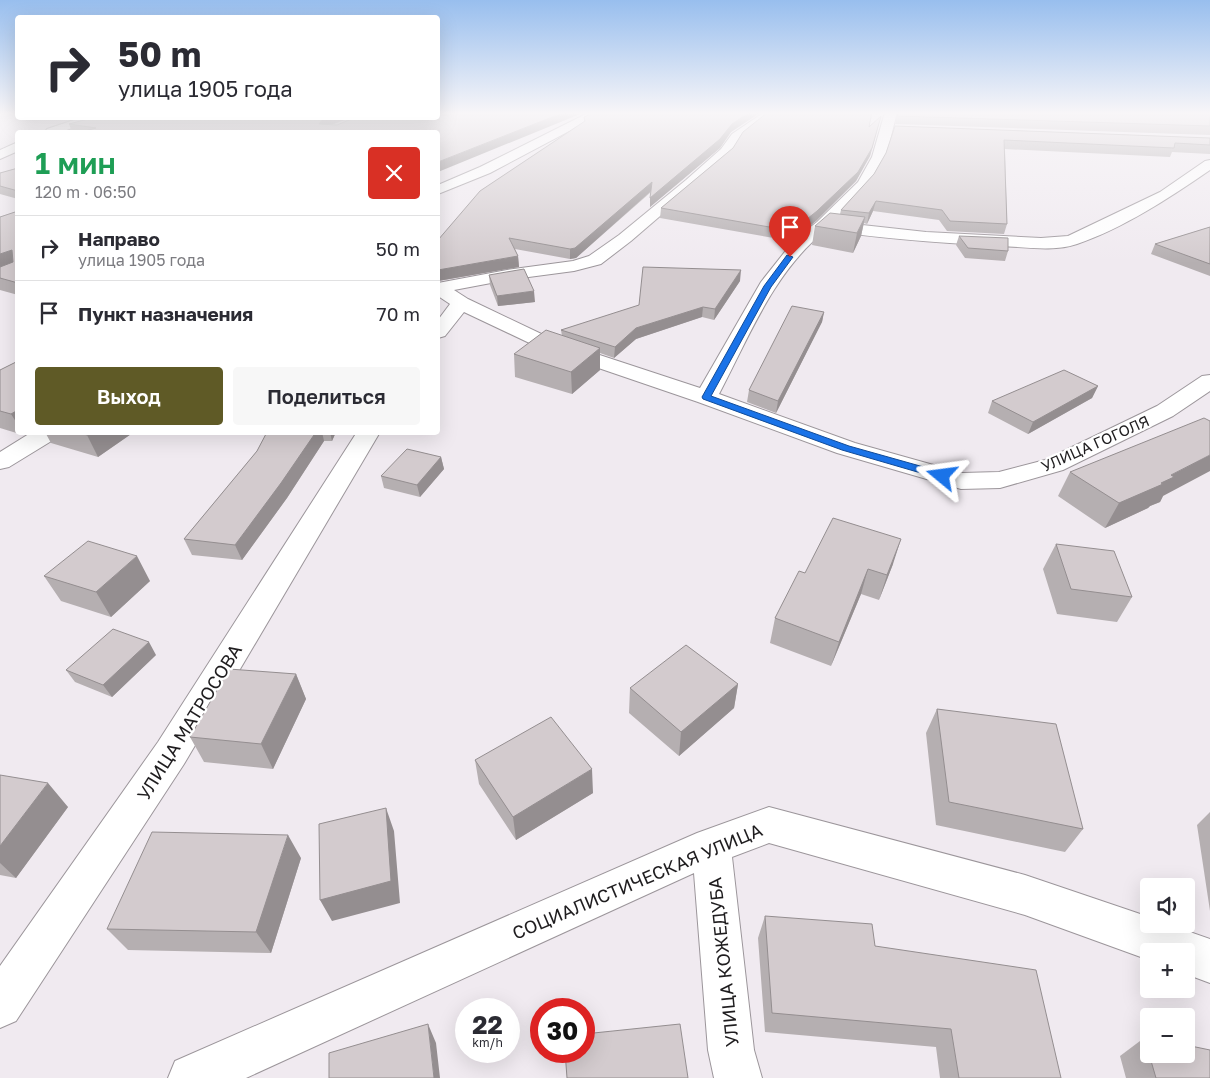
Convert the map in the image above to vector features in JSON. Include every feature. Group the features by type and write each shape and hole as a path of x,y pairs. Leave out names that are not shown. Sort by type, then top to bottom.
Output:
{"street":[{"path":"440,189 499,162"},
{"path":"440,288 507,275 574,266 595,260 625,238 714,162"},
{"path":"706,397 767,286 801,242 823,225 864,184 876,162"},
{"path":"823,225 926,237 1041,243 1070,240 1095,231 1165,195 1210,164"},
{"name":"УЛИЦА ГОГОЛЯ","path":"440,289 462,303 547,344 706,397 846,448 961,481 1000,480 1054,465 1165,410 1210,381"},
{"path":"440,330 462,303"},
{"path":"0,462 45,435"},
{"name":"УЛИЦА МАТРОСОВА","path":"0,1005 171,753 368,435"},
{"name":"СОЦИАЛИСТИЧЕСКАЯ УЛИЦА","path":"192,1078 711,846 768,824 1025,896 1159,943"},
{"name":"УЛИЦА КОЖЕДУБА","path":"711,846 731,1050 738,1078"},
{"name":"СОЦИАЛИСТИЧЕСКАЯ УЛИЦА","path":"1195,955 1210,960"}],"building":[{"path":"523,162 692,162 650,198 652,182 575,248 570,249 509,238 518,256 440,270 440,238 480,191"},
{"path":"716,162 864,162 858,172 817,211 792,231 661,208"},
{"path":"881,162 1005,162 1007,224 950,221 942,210 876,201 869,213 841,210 874,174"},
{"path":"15,169 15,190 0,186 0,173"},
{"path":"15,212 15,282 0,278 0,267 13,262 12,250 0,254 0,217"},
{"path":"830,213 865,217 857,233 815,226"},
{"path":"1210,227 1210,264 1155,244"},
{"path":"959,236 1008,238 1008,251 968,248"},
{"path":"643,267 741,270 715,309 703,307 636,328 615,347 561,330 639,305"},
{"path":"524,269 534,291 497,296 489,275"},
{"path":"792,306 824,312 778,401 749,390"},
{"path":"546,330 600,348 571,372 514,354"},
{"path":"15,362 15,412 11,414 0,411 0,370"},
{"path":"1064,370 1098,386 1033,422 992,401"},
{"path":"1204,418 1210,421 1210,455 1171,475 1174,477 1161,483 1163,484 1119,503 1070,472"},
{"path":"265,435 314,435 235,545 184,539 257,451"},
{"path":"407,449 441,457 417,485 381,476"},
{"path":"833,518 901,539 887,575 868,569 839,642 775,618 799,571 805,573"},
{"path":"88,541 137,556 96,592 44,576"},
{"path":"1056,544 1114,551 1132,597 1071,589"},
{"path":"113,629 149,642 103,685 66,670"},
{"path":"686,645 738,684 681,732 630,688"},
{"path":"229,669 296,674 261,744 190,737"},
{"path":"937,709 1056,724 1083,829 949,802"},
{"path":"551,717 592,769 513,817 475,760"},
{"path":"0,775 48,783 0,846"},
{"path":"386,808 391,881 320,900 319,824"},
{"path":"152,832 288,835 256,932 107,929"},
{"path":"765,916 872,924 875,946 1036,970 1061,1078 959,1078 951,1029 772,1013"},
{"path":"428,1024 434,1078 329,1078 329,1053"},
{"path":"680,1024 688,1078 567,1078 566,1063 595,1063 595,1033"},
{"path":"1195,1047 1210,1050 1210,1078 1156,1078 1152,1063 1195,1063"}],"route":[{"path":"790,257 767,286 706,397 846,448 942,476"}]}
